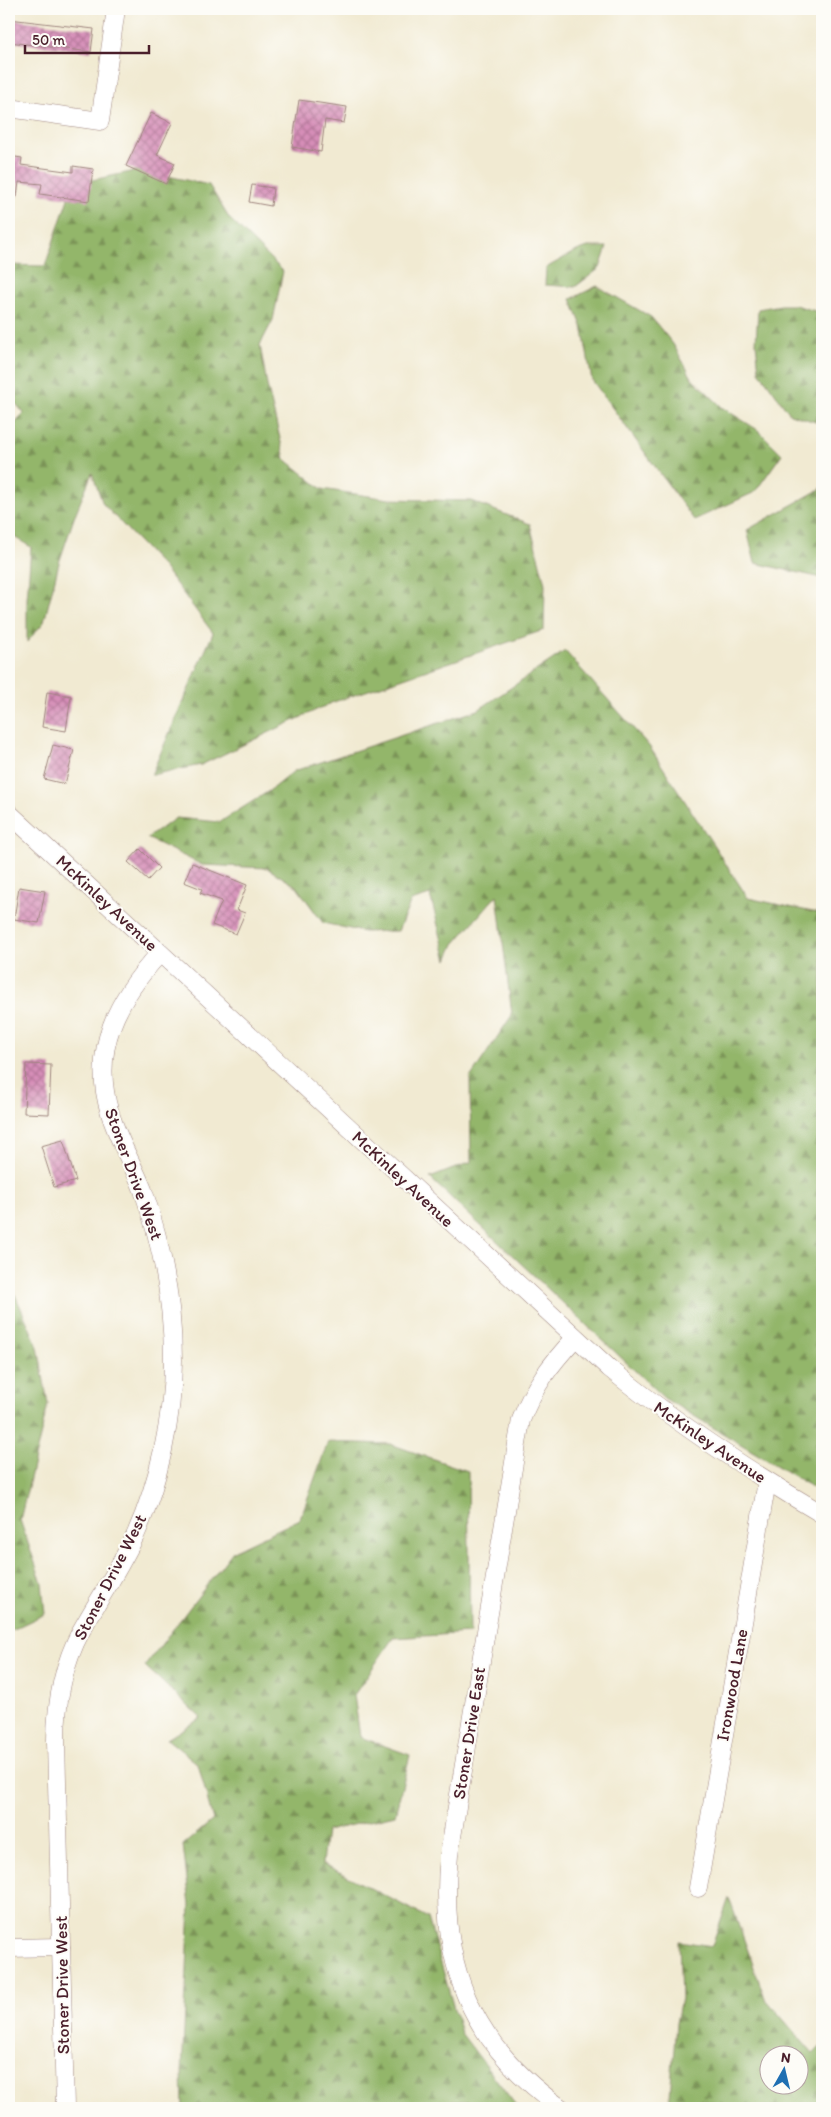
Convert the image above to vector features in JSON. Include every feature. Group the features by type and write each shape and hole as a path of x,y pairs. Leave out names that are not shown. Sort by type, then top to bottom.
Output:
{"street":[{"path":"9,108 100,121 116,9"},
{"name":"McKinley Avenue","path":"9,813 575,1338 640,1393 689,1430 822,1514"},
{"name":"Stoner Drive West","path":"65,2108 56,1741 61,1689 69,1659 80,1633 117,1572 136,1534 163,1450 170,1407 173,1360 172,1315 166,1272 156,1229 142,1188 117,1134 109,1111 105,1087 104,1062 108,1035 118,1009 129,988 160,953"},
{"name":"Stoner Drive East","path":"561,2108 538,2092 515,2070 494,2045 477,2018 462,1987 453,1956 447,1924 446,1889 452,1836 521,1420 541,1378 575,1338"},
{"name":"Ironwood Lane","path":"698,1888 767,1481"},
{"path":"9,1948 61,1947"}],"green space":[{"path":"140,170 209,185 229,218 283,271 273,320 260,345 267,385 285,459 322,489 389,499 471,501 530,524 545,584 544,630 331,703 201,765 151,775 213,633 164,568 103,504 92,473 75,515 59,563 44,622 27,642 27,599 31,547 9,534 9,431 24,413 9,396 9,265 45,266 73,184"},
{"path":"588,247 607,247 600,268 575,287 545,285 546,268 574,252"},
{"path":"597,286 651,317 673,344 692,378 723,408 758,430 782,454 755,492 694,520 592,380 582,326 571,299"},
{"path":"781,305 795,305 822,313 822,424 790,414 759,371 756,343 758,309"},
{"path":"822,488 822,578 755,563 747,530"},
{"path":"565,651 649,746 748,898 822,914 822,1493 664,1398 430,1178 471,1162 470,1078 512,1015 497,895 454,944 447,960 430,895 411,901 398,931 364,932 323,923 296,886 267,868 202,865 147,838 176,818 220,822 269,791 294,771 478,710"},
{"path":"9,1281 38,1347 48,1404 20,1520 42,1583 45,1614 9,1631"},
{"path":"328,1442 390,1444 468,1471 470,1633 393,1638 354,1695 360,1737 410,1755 395,1815 326,1831 322,1863 428,1918 461,2033 518,2108 485,2108 473,2102 452,2100 453,2108 183,2108 182,2072 190,1906 183,1845 213,1820 198,1764 167,1739 201,1718 145,1666 233,1551 300,1519"},
{"path":"729,1898 765,1998 804,2044 758,2044 758,2094 808,2094 808,2048 813,2054 822,2045 822,2108 732,2108 702,2100 684,2108 669,2108 676,2023 681,1998 679,1941 712,1946"}],"building":[{"path":"9,19 94,29 91,52 9,42"},
{"path":"299,100 347,107 344,123 325,120 321,152 292,147"},
{"path":"151,113 172,123 157,155 175,163 166,184 126,166"},
{"path":"9,156 22,158 21,165 73,172 73,166 93,169 89,201 40,194 42,184 19,182 17,197 9,196"},
{"path":"252,185 273,188 271,206 249,202"},
{"path":"47,692 71,696 66,731 42,727"},
{"path":"53,745 74,750 65,784 44,779"},
{"path":"140,849 159,868 148,880 128,862"},
{"path":"192,863 247,885 237,910 245,913 236,934 212,925 222,901 200,893 202,889 184,882"},
{"path":"19,887 45,891 39,923 14,919"},
{"path":"26,1064 51,1065 49,1114 24,1113"},
{"path":"63,1140 76,1181 54,1187 41,1146"}]}
